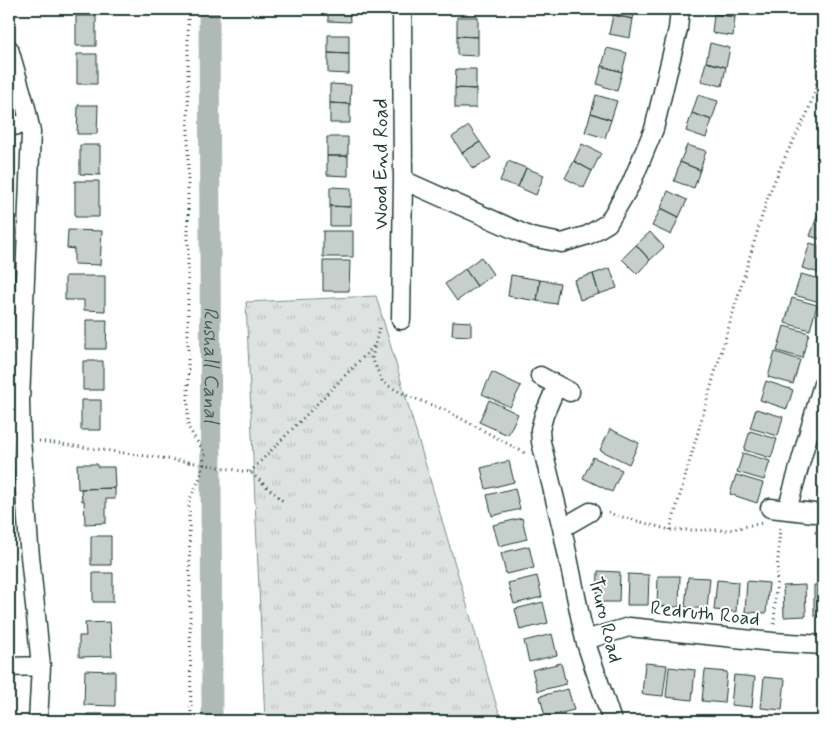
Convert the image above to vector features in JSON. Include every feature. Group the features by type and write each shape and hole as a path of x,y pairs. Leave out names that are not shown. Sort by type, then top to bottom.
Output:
{"street":[{"name":"Wood End Road","path":"401,320 403,180 402,9"},
{"path":"403,180 531,237 562,243 588,235 608,223 631,184 654,129 678,29 680,9"},
{"path":"9,49 31,132 20,401 29,546 41,666 38,721"},
{"path":"9,127 28,123"},
{"name":"Truro Road","path":"540,376 564,388 544,415 540,430 541,442 562,528 585,640 612,721"},
{"path":"814,513 774,513 817,426 823,384"},
{"path":"562,528 590,512"},
{"name":"Redruth Road","path":"585,640 629,627 773,642 823,645"},
{"path":"9,666 41,666"}],"path":[{"path":"188,9 188,427 205,454 200,478 189,501 191,721"},
{"path":"670,530 768,196 807,114 816,88 823,22"},
{"path":"379,328 401,320"},
{"path":"250,472 373,347 379,328"},
{"path":"379,328 372,358 383,383 408,396 445,410 547,465"},
{"path":"21,438 242,470 250,472 283,501"},
{"path":"590,512 608,513 670,530 729,530 774,513 780,518 773,642"},
{"path":"813,532 823,535"}],"green space":[{"path":"376,296 497,707 503,721 265,721 246,302"}],"building":[{"path":"328,9 349,9 350,22 328,21"},
{"path":"614,9 635,9 633,19 613,15"},
{"path":"715,9 736,9 735,17 714,14"},
{"path":"714,14 735,17 733,36 712,33"},
{"path":"613,15 633,19 630,38 609,34"},
{"path":"76,16 96,16 96,46 76,46"},
{"path":"457,17 478,17 478,37 457,36"},
{"path":"328,35 349,35 349,54 328,53"},
{"path":"457,36 478,37 478,56 457,55"},
{"path":"710,43 730,48 726,67 706,62"},
{"path":"607,48 627,53 622,72 602,66"},
{"path":"328,53 349,54 349,74 328,73"},
{"path":"77,54 97,54 97,84 77,84"},
{"path":"706,62 726,67 722,86 701,81"},
{"path":"602,66 622,72 617,91 597,84"},
{"path":"456,69 476,69 476,89 455,88"},
{"path":"330,84 351,85 350,104 330,103"},
{"path":"455,88 476,89 476,108 455,108"},
{"path":"596,95 617,101 611,120 591,113"},
{"path":"698,95 718,101 712,120 692,113"},
{"path":"330,103 350,104 350,123 330,123"},
{"path":"78,105 98,105 97,134 77,134"},
{"path":"591,113 611,120 605,138 585,132"},
{"path":"692,113 712,120 706,138 686,131"},
{"path":"469,126 480,142 462,153 452,137"},
{"path":"327,137 348,137 348,156 327,156"},
{"path":"480,142 491,158 473,169 462,153"},
{"path":"582,144 601,153 592,171 574,161"},
{"path":"80,145 100,145 100,175 80,174"},
{"path":"687,145 706,151 700,170 680,162"},
{"path":"327,156 348,156 348,176 327,175"},
{"path":"508,161 526,168 518,187 500,181"},
{"path":"574,161 592,171 584,188 565,178"},
{"path":"680,162 700,170 694,188 674,181"},
{"path":"526,168 544,175 536,195 518,187"},
{"path":"75,181 99,181 99,217 75,217"},
{"path":"330,187 351,188 351,207 330,206"},
{"path":"668,191 687,200 679,217 661,208"},
{"path":"330,206 351,207 351,226 330,226"},
{"path":"661,208 679,217 671,235 652,226"},
{"path":"819,211 823,213 823,240 810,236"},
{"path":"68,230 102,231 100,265 74,264 74,249 67,248"},
{"path":"323,231 353,231 353,257 323,257"},
{"path":"650,232 664,247 650,260 636,245"},
{"path":"810,243 823,247 823,274 802,268"},
{"path":"636,245 650,260 637,274 622,259"},
{"path":"481,257 493,274 477,286 465,269"},
{"path":"323,261 350,261 349,291 323,291"},
{"path":"610,268 617,288 599,294 593,274"},
{"path":"465,269 477,286 457,301 445,284"},
{"path":"593,274 599,294 580,300 574,280"},
{"path":"801,274 823,280 820,302 794,295"},
{"path":"511,275 540,280 537,301 508,296"},
{"path":"65,276 105,276 105,311 84,310 84,300 65,300"},
{"path":"540,280 560,283 556,304 537,301"},
{"path":"792,298 817,305 810,330 785,323"},
{"path":"86,320 107,320 106,349 86,349"},
{"path":"453,321 471,322 471,336 452,335"},
{"path":"784,326 809,333 802,358 777,351"},
{"path":"775,352 800,360 793,384 768,377"},
{"path":"83,361 103,361 103,390 83,390"},
{"path":"492,372 521,386 510,407 482,394"},
{"path":"766,381 793,390 787,409 760,400"},
{"path":"81,400 101,400 101,430 81,430"},
{"path":"489,400 518,414 508,435 479,422"},
{"path":"756,409 783,417 778,436 750,428"},
{"path":"610,429 639,443 629,464 600,450"},
{"path":"750,431 777,439 771,458 744,450"},
{"path":"743,453 770,461 764,480 737,472"},
{"path":"593,457 622,470 612,492 583,478"},
{"path":"509,461 514,482 486,489 481,468"},
{"path":"77,464 97,464 97,467 114,467 115,488 78,489"},
{"path":"736,475 763,483 757,503 730,494"},
{"path":"115,488 115,499 106,499 106,523 85,524 84,500 82,501 81,489"},
{"path":"515,488 520,509 492,516 487,495"},
{"path":"522,518 527,539 499,546 493,525"},
{"path":"91,536 111,536 111,565 91,565"},
{"path":"529,546 534,568 506,574 501,553"},
{"path":"598,571 620,572 619,602 597,602"},
{"path":"93,573 113,573 113,602 93,602"},
{"path":"628,574 649,575 648,605 627,605"},
{"path":"537,576 542,597 514,604 508,583"},
{"path":"658,576 680,576 679,607 657,606"},
{"path":"688,577 710,578 707,609 685,607"},
{"path":"717,580 738,582 736,612 714,610"},
{"path":"747,581 769,583 766,613 745,612"},
{"path":"805,585 806,616 784,617 783,586"},
{"path":"814,585 823,585 823,616 814,616"},
{"path":"543,602 548,623 520,630 515,609"},
{"path":"110,622 112,656 79,657 79,636 86,636 85,623"},
{"path":"552,634 557,655 529,662 524,641"},
{"path":"561,663 566,684 538,691 532,670"},
{"path":"645,663 667,665 663,696 642,694"},
{"path":"669,667 695,670 692,700 666,697"},
{"path":"85,670 115,671 115,706 84,705"},
{"path":"705,670 727,672 724,703 702,701"},
{"path":"734,675 755,677 752,707 731,705"},
{"path":"764,677 785,679 782,710 761,708"},
{"path":"568,689 574,710 545,717 540,696"},
{"path":"87,714 124,714 124,721 87,721"}],"waterway":[{"name":"Rushall Canal","path":"209,9 212,721"}]}
